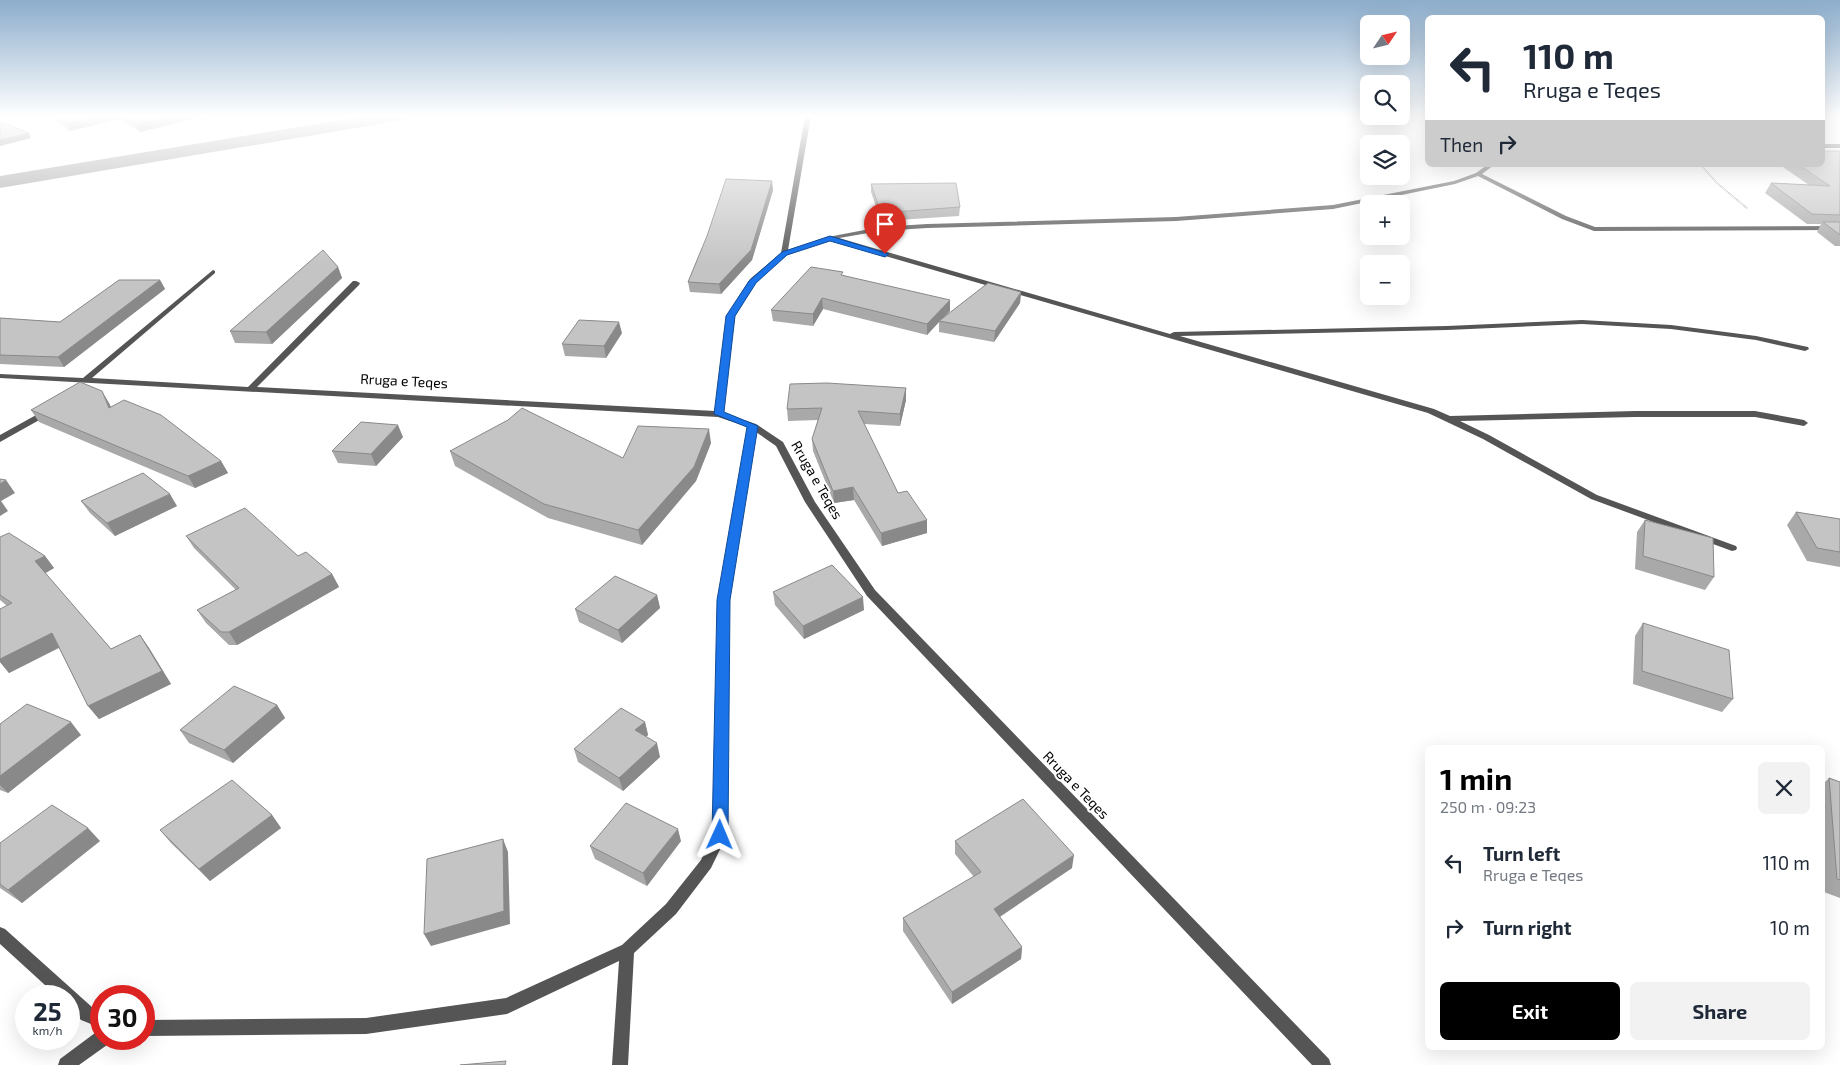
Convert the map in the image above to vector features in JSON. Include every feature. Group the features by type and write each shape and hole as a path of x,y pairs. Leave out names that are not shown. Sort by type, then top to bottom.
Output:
{"street":[{"path":"784,254 799,166"},
{"path":"719,414 731,316 753,281 784,254 830,238 899,227 1176,219 1333,207 1455,182 1478,174 1488,167"},
{"path":"1478,174 1496,181 1576,224 1594,229 1840,228"},
{"path":"830,238 1431,411 1486,437 1594,498 1732,548"},
{"path":"86,379 213,272"},
{"path":"251,388 356,283"},
{"path":"1163,334 1447,328 1582,322 1681,328 1756,338 1805,349"},
{"name":"Rruga e Teqes","path":"2,377 86,379 719,414 753,426 780,444 810,502 871,593 1323,1065"},
{"path":"85,390 102,380"},
{"path":"0,439 60,405"},
{"path":"1447,419 1635,414 1755,414 1804,423"},
{"path":"155,1028 366,1026 507,1006 627,950 671,909 706,864 720,835 723,600 753,426"},
{"path":"0,934 55,985"},
{"path":"620,1065 627,950"},
{"path":"80,1008 90,1015"},
{"path":"66,1065 90,1047"}],"path":[{"path":"1703,167 1717,183 1770,228"}],"building":[{"path":"1840,166 1840,215 1812,214 1771,183 1830,186 1802,167"},
{"path":"726,179 772,181 751,250 719,284 688,282 707,236"},
{"path":"956,183 960,207 881,213 871,184"},
{"path":"1823,222 1840,222 1840,235"},
{"path":"323,250 338,267 266,332 230,331"},
{"path":"811,267 843,272 841,275 950,300 927,324 822,298 813,314 771,310"},
{"path":"119,280 160,280 58,357 0,355 0,318 60,322"},
{"path":"988,283 1021,292 995,331 939,321"},
{"path":"579,320 619,322 604,346 562,344"},
{"path":"80,382 102,391 109,408 124,400 161,415 221,461 188,476 31,410"},
{"path":"827,383 906,388 900,414 858,411 898,493 907,491 927,520 881,533 853,487 833,491 812,439 822,408 787,409 790,384"},
{"path":"522,408 623,458 638,426 709,429 694,467 638,530 544,504 450,451 508,420"},
{"path":"361,422 398,425 371,454 332,451"},
{"path":"143,473 170,494 107,523 81,501"},
{"path":"245,508 298,556 306,552 332,574 229,632 221,632 197,610 239,588 186,536"},
{"path":"1796,512 1840,519 1840,552 1817,548"},
{"path":"1645,520 1713,538 1714,577 1643,556"},
{"path":"9,533 45,556 35,561 111,649 140,635 162,671 88,706 52,633 0,659 0,609 12,603 0,595 0,537"},
{"path":"832,565 863,597 803,626 773,592"},
{"path":"615,576 657,595 618,630 575,609"},
{"path":"1643,623 1729,650 1733,699 1642,671"},
{"path":"234,686 277,705 224,750 180,730"},
{"path":"27,704 71,722 0,776 0,724"},
{"path":"621,708 645,722 635,730 657,743 619,778 574,749"},
{"path":"1829,778 1840,782 1840,880 1837,879"},
{"path":"232,780 272,815 199,869 160,830"},
{"path":"1023,799 1074,855 994,909 1022,947 952,992 903,918 981,872 955,841"},
{"path":"626,803 678,829 643,873 590,846"},
{"path":"52,805 88,828 8,890 0,884 0,843"},
{"path":"503,839 504,911 424,934 427,859"},
{"path":"506,1061 505,1065 460,1065"}],"waterway":[{"path":"0,182 98,166"}],"route":[{"path":"720,835 723,600 753,426 719,414 731,316 753,281 784,254 830,238 885,254"}]}
